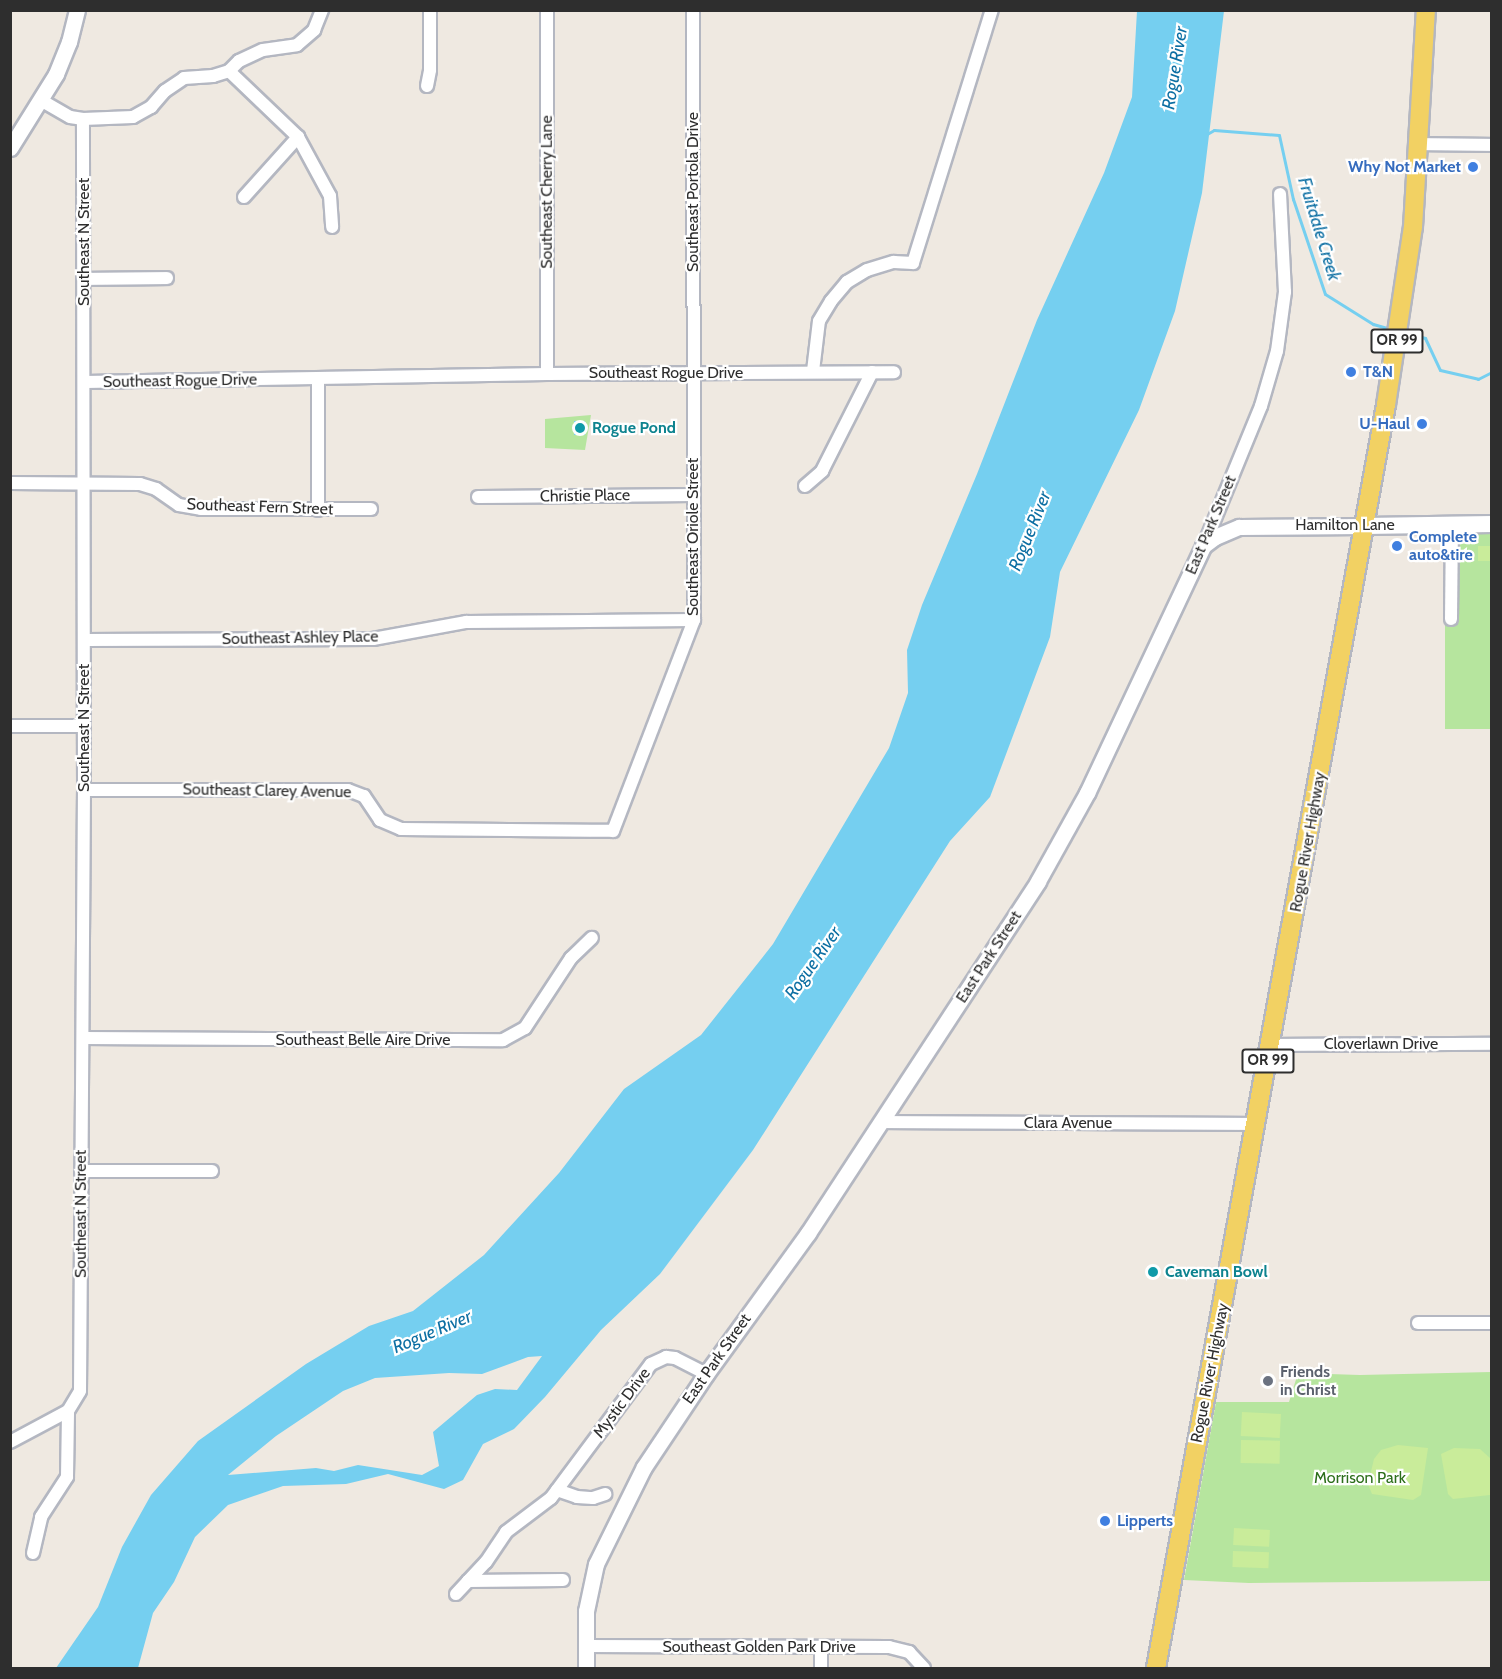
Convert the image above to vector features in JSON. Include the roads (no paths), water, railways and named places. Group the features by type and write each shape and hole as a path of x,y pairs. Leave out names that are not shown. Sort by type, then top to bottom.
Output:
{"main road":[{"name":"Rogue River Highway","path":"1156,1668 1365,526 1409,262 1419,144 1426,10"},
{"name":"Hamilton Lane","path":"1365,526 1491,524"}],"street":[{"path":"10,148 42,101 69,42 77,10"},
{"path":"42,101 70,117 83,119 133,117 152,107 165,91 184,78 213,76 229,71 239,61 263,50 297,45 314,30 322,10"},
{"path":"427,86 431,60 430,10"},
{"name":"Southeast Cherry Lane","path":"547,10 547,374"},
{"name":"Southeast Portola Drive","path":"693,10 693,374"},
{"path":"813,371 819,321 831,301 847,282 867,270 885,265 913,263 992,10"},
{"path":"229,71 298,137 330,196 332,227"},
{"name":"Southeast N Street","path":"68,1411 80,1391 84,1038 83,119"},
{"path":"244,197 298,137"},
{"path":"1419,144 1491,145"},
{"name":"East Park Street","path":"586,1668 585,1646 590,1586 605,1542 644,1467 706,1374 808,1233 979,973 1063,838 1203,546 1261,406 1277,351 1285,292 1280,194"},
{"path":"84,279 167,278"},
{"path":"805,486 822,471 872,372"},
{"name":"Southeast Rogue Drive","path":"85,382 547,374 894,372"},
{"name":"Southeast Oriole Street","path":"613,831 694,620 693,374"},
{"path":"318,379 318,510"},
{"name":"Southeast Fern Street","path":"10,483 140,484 156,489 179,505 201,509 371,509"},
{"name":"Christie Place","path":"478,497 693,495"},
{"path":"1451,619 1452,525"},
{"name":"Hamilton Lane","path":"1203,546 1226,531 1246,526 1365,526"},
{"name":"Southeast Ashley Place","path":"84,640 373,639 466,622 694,620"},
{"path":"10,726 84,726"},
{"name":"Southeast Clarey Avenue","path":"84,790 357,791 364,796 380,820 401,829 613,831"},
{"name":"Southeast Belle Aire Drive","path":"84,1038 503,1040 525,1028 571,958 592,938"},
{"name":"Cloverlawn Drive","path":"1271,1045 1491,1044"},
{"name":"Clara Avenue","path":"881,1122 1256,1124"},
{"path":"81,1171 212,1171"},
{"path":"1418,1323 1491,1323"},
{"name":"Mystic Drive","path":"456,1594 486,1562 506,1532 554,1494 651,1364 666,1358 675,1358 706,1374"},
{"path":"10,1442 68,1411 67,1477 40,1517 33,1553"},
{"path":"554,1494 593,1498 604,1494"},
{"path":"468,1581 563,1580"},
{"name":"Southeast Golden Park Drive","path":"585,1646 889,1647 909,1652 924,1668"},
{"path":"821,1647 821,1668"}],"water":[{"name":"Rogue River","path":"1137,11 1224,11 1202,193 1175,311 1139,410 1060,572 1050,637 990,797 950,841 753,1150 660,1274 601,1330 545,1397 514,1429 483,1444 463,1480 444,1489 388,1474 346,1484 283,1486 228,1505 195,1537 174,1582 153,1613 138,1668 56,1668 98,1607 122,1547 151,1495 198,1441 306,1364 369,1326 413,1311 484,1255 559,1173 624,1089 701,1035 773,944 889,748 908,693 907,650 922,605 977,474 1037,320 1104,173 1132,97","holes":["542,1356 517,1390 495,1389 477,1395 433,1432 439,1466 422,1475 358,1465 334,1471 316,1468 228,1475 276,1436 343,1391 375,1378 449,1373 482,1374 528,1357"]},
{"name":"Rogue Pond","path":"574,421 585,421 585,435 574,435"}],"waterway":[{"name":"Fruitdale Creek","path":"1207,134 1214,130 1279,135 1293,199 1325,294 1373,324 1391,329"},
{"name":"Fruitdale Creek","path":"1403,332 1425,338 1440,370 1478,379 1492,372"}],"place":[{"name":"Why Not Market","path":"1473,167"},
{"name":"T&N","path":"1351,372"},
{"name":"U-Haul","path":"1422,424"},
{"name":"Rogue Pond","path":"580,428"},
{"name":"Complete auto&tire","path":"1397,546"},
{"name":"Caveman Bowl","path":"1153,1272"},
{"name":"Friends in Christ","path":"1268,1381"},
{"name":"Lipperts","path":"1105,1521"}],"park label":[{"name":"Morrison Park","path":"1360,1478"}]}
